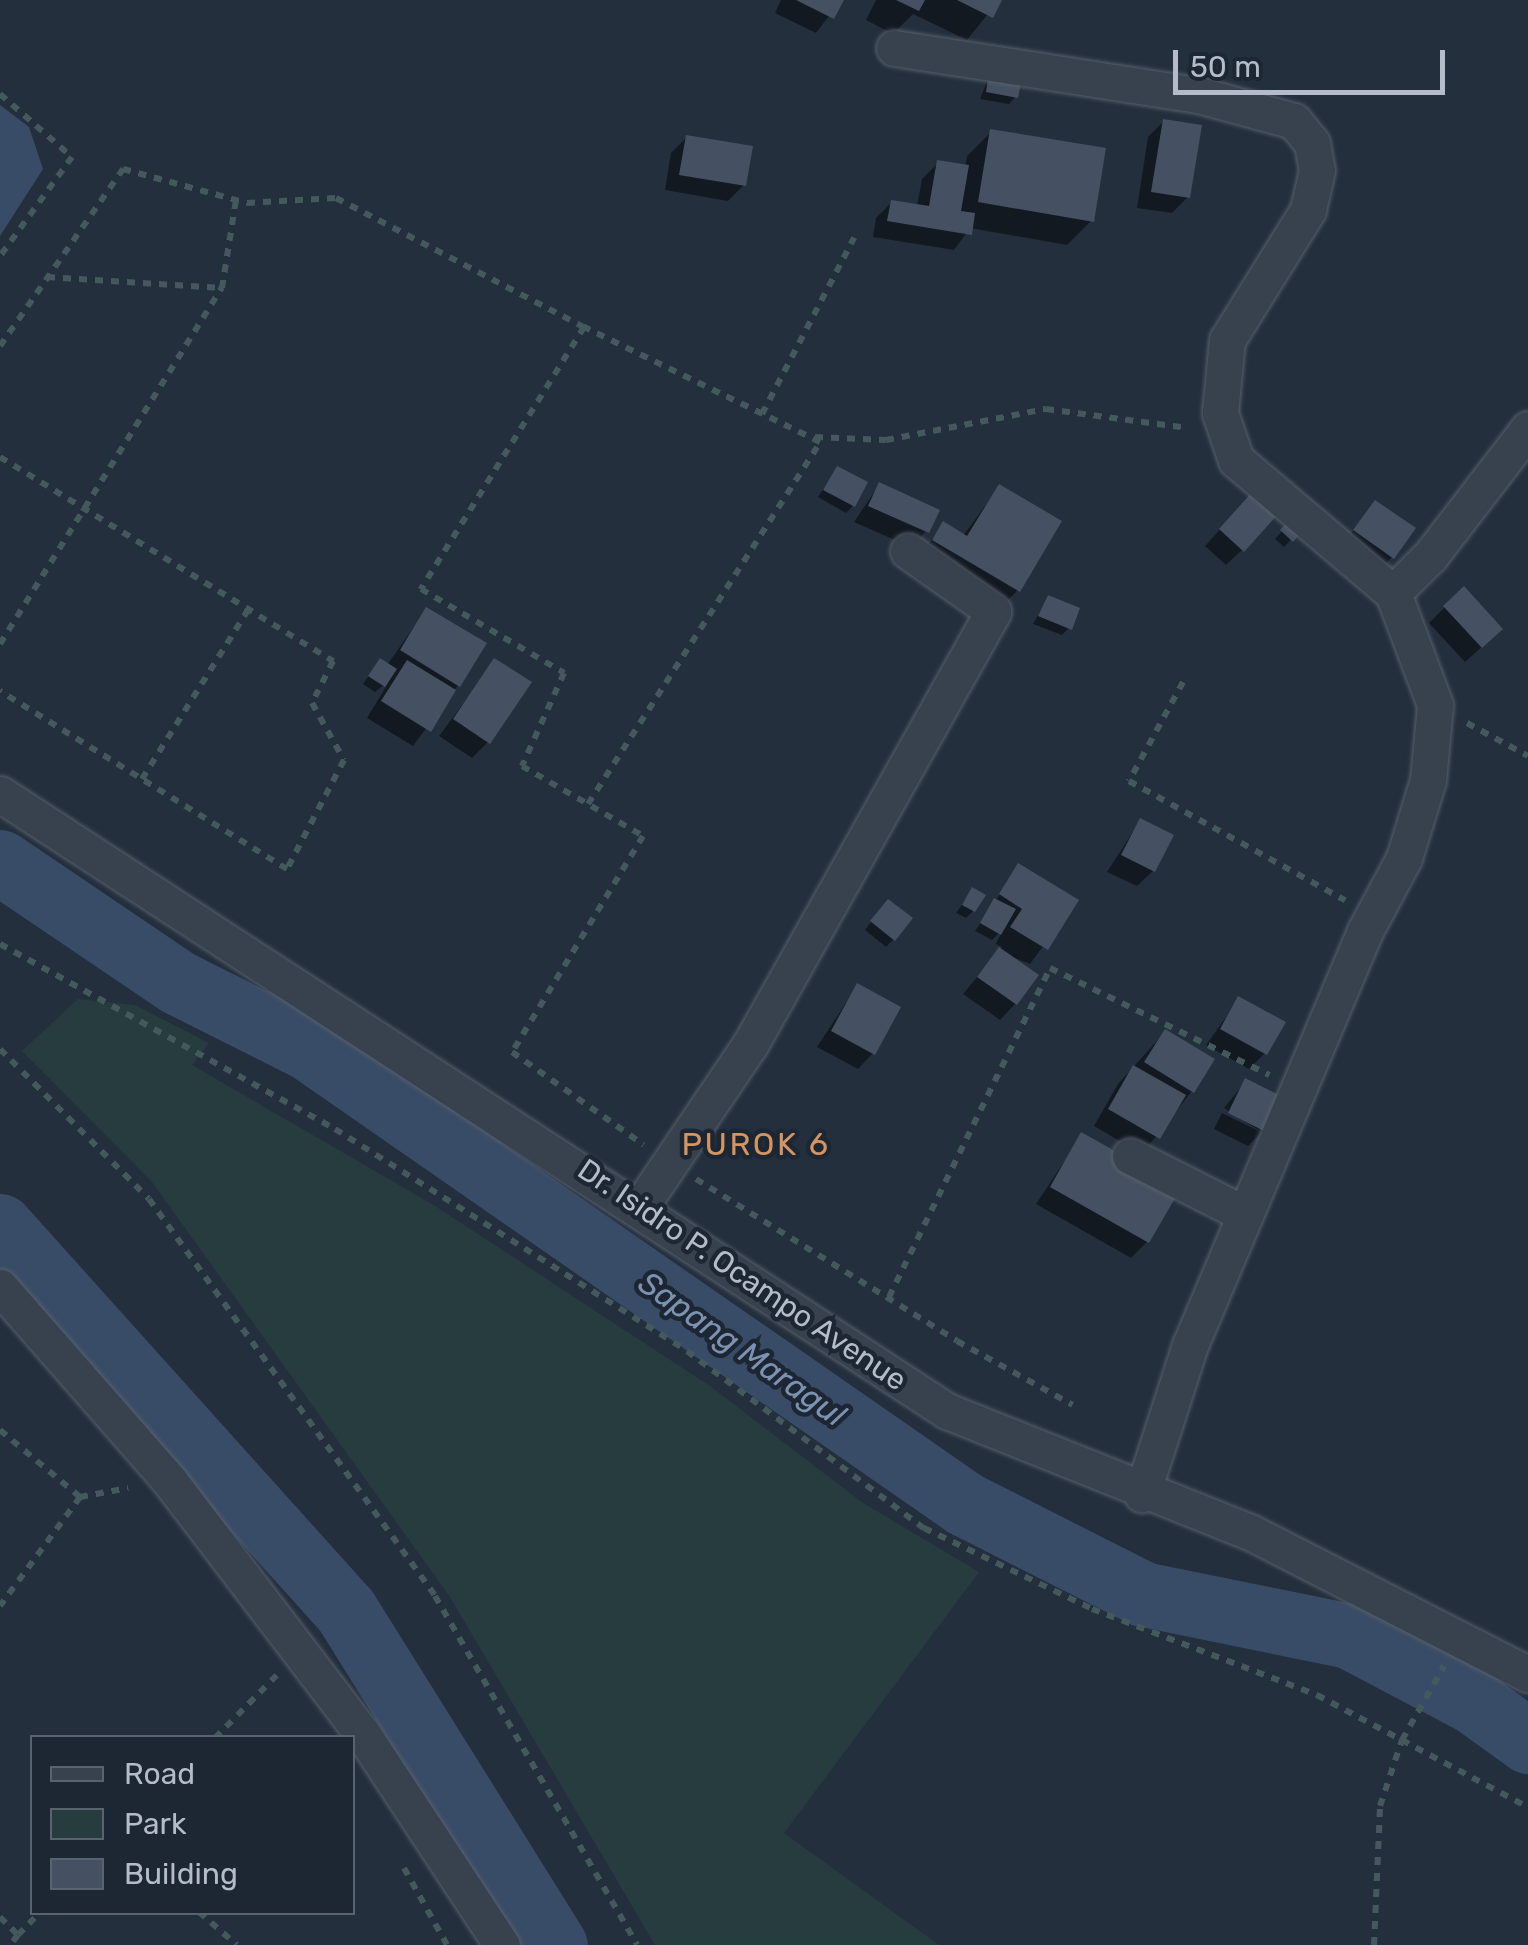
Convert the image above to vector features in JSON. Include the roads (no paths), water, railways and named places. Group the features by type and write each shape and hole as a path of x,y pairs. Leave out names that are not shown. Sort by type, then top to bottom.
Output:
{"street":[{"path":"894,48 1199,94 1294,121 1312,143 1317,170 1308,210 1227,340 1220,374 1226,434 1236,460 1392,593 1435,705 1423,795 1404,858 1373,915 1167,1400 1142,1494"},
{"path":"1392,593 1477,499 1528,429"},
{"path":"640,1207 781,992 993,611 908,551"},
{"name":"Dr. Isidro P. Ocampo Avenue","path":"0,794 640,1207 947,1411 1142,1494 1250,1532 1528,1674"},
{"path":"1130,1156 1245,1214"},
{"path":"0,1287 169,1480 362,1732 502,1945"}],"water":[{"path":"0,105 29,127 43,169 0,236"}],"waterway":[{"name":"Sapang Maragul","path":"0,862 179,983 310,1049 965,1504 1143,1594 1349,1636 1474,1702 1528,1741"},
{"path":"0,1226 346,1611 555,1945"}],"district":[{"name":"PUROK 6","path":"756,1144"}]}
